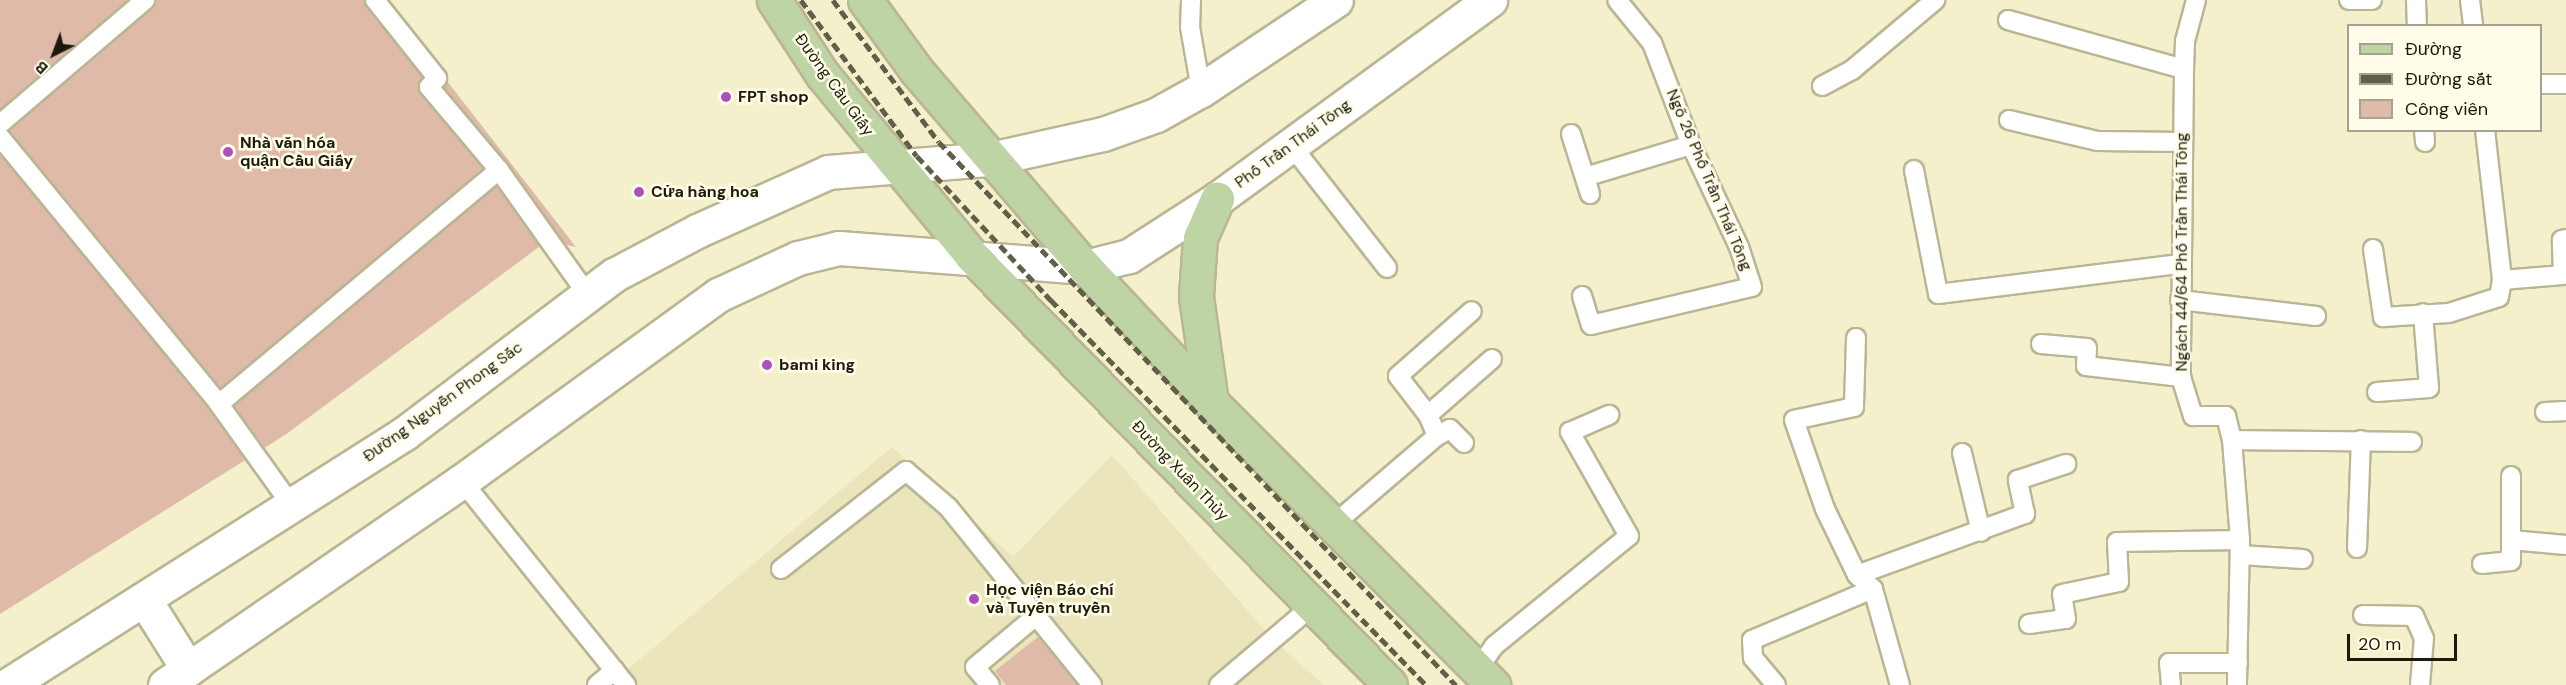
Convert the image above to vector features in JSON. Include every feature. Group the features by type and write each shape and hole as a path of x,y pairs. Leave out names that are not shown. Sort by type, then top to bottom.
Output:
{"main road":[{"name":"Đường Cầu Giấy","path":"774,0 822,74 897,168 971,255"},
{"path":"865,0 916,70 1085,267 1210,402 1486,677"},
{"path":"990,159 1103,134 1156,115 1201,90 1336,0"},
{"name":"Phố Trần Thái Tông","path":"1085,267 1129,256 1217,198 1490,0"},
{"name":"Đường Nguyễn Phong Sắc","path":"8,685 405,433 587,294 698,231 828,172 990,159"},
{"path":"1210,402 1196,297 1200,238 1217,198"},
{"path":"144,599 177,677 462,481 659,335 718,295 764,273 839,248 971,255 1085,267"},
{"name":"Đường Xuân Thủy","path":"971,255 1390,685"}],"lane":[{"path":"0,124 145,0"},
{"path":"375,0 437,78 429,87 499,170 587,294"},
{"path":"1191,0 1190,27 1201,90"},
{"name":"Ngõ 26 Phố Trần Thái Tông","path":"1582,296 1591,325 1752,287 1739,247 1691,145 1652,43 1617,0"},
{"path":"1822,86 1852,70 1935,0"},
{"name":"Ngách 44/64 Phố Trần Thái Tông","path":"2196,0 2185,40 2180,264 2181,377 2193,416 2226,416 2232,440 2240,548 2237,685"},
{"path":"2416,0 2418,24"},
{"path":"2470,0 2473,24"},
{"path":"2008,20 2184,69"},
{"path":"2542,84 2566,84"},
{"path":"2009,120 2098,141 2182,142"},
{"path":"2373,249 2383,316 2449,313 2499,297 2502,280 2486,132"},
{"path":"1571,134 1587,186 1691,145"},
{"path":"0,137 219,404 292,506"},
{"path":"1291,145 1386,268"},
{"path":"219,404 499,170"},
{"path":"1914,170 1938,294 2180,264"},
{"path":"2502,280 2563,275 2562,240 2566,239"},
{"path":"2180,300 2316,316"},
{"path":"1437,436 1428,415 1398,376 1472,311"},
{"path":"2377,392 2429,388 2423,313"},
{"path":"1856,338 1854,407 1794,420 1825,509 1857,575 1873,589 1900,685"},
{"path":"2041,344 2087,348 2086,366 2181,377"},
{"path":"1428,415 1492,358"},
{"path":"2545,412 2566,411"},
{"path":"1486,677 1494,646 1629,536 1570,432 1610,415"},
{"path":"1333,525 1437,436 1450,429 1464,443"},
{"path":"2232,440 2412,442"},
{"path":"2357,548 2361,440"},
{"path":"1962,453 1981,532"},
{"path":"1857,575 1981,532 2025,514 2018,480 2066,464"},
{"path":"781,569 906,471 948,507 1092,685"},
{"path":"2482,564 2511,561 2511,476"},
{"path":"462,481 620,678 597,685"},
{"path":"2511,540 2566,545"},
{"path":"2029,624 2066,619 2062,594 2119,582 2117,542 2240,548 2303,559"},
{"path":"1776,685 1753,658 1752,640 1873,589"},
{"path":"1219,685 1312,606"},
{"path":"2363,615 2414,616 2424,638 2420,685"},
{"path":"990,685 975,667 1036,616"},
{"path":"2171,685 2169,663 2238,663"}],"shaded area":[{"name":"Học viện Báo chí và Tuyên truyền","path":"892,447 1013,557 1112,455 1273,640 1324,685 609,685"}],"green space":[{"path":"0,0 384,0 576,247 547,241 285,435 0,614"},
{"path":"1039,636 1079,685 1006,685 995,671"}],"railway":[{"path":"801,0 917,156 1051,300 1426,685"},
{"path":"833,0 939,142 1456,685"}],"place":[{"name":"FPT shop","path":"726,97"},
{"name":"Nhà văn hóa quận Cầu Giấy","path":"228,152"},
{"name":"Cửa hàng hoa","path":"639,192"},
{"name":"bami king","path":"767,365"},
{"name":"Học viện Báo chí và Tuyên truyền","path":"974,599"}]}
